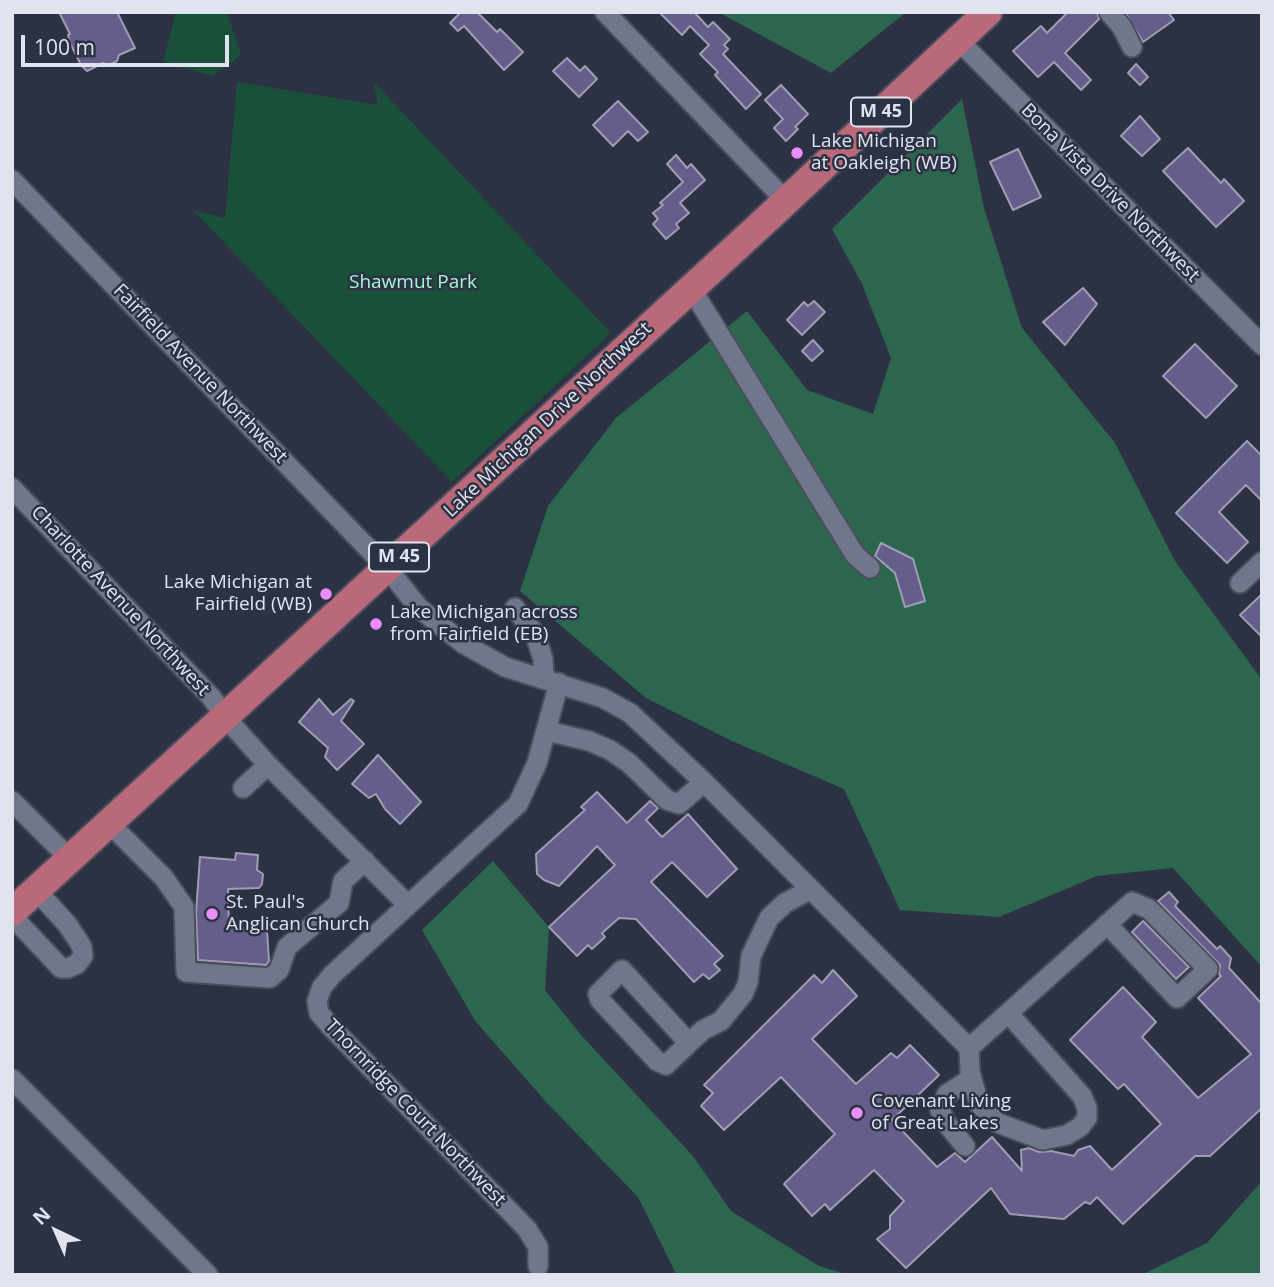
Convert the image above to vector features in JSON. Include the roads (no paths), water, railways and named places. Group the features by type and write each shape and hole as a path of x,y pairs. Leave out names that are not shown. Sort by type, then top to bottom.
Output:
{"highway":[{"name":"Lake Michigan Drive Northwest","path":"12,914 988,12"}],"street":[{"path":"605,12 786,201"},
{"path":"1109,12 1122,27 1132,47"},
{"name":"Bona Vista Drive Northwest","path":"958,40 1262,345"},
{"name":"Fairfield Avenue Northwest","path":"12,180 387,568 419,608 464,644 505,667 603,698 630,713 704,782 969,1048"},
{"path":"691,288 855,555 870,568"},
{"name":"Charlotte Avenue Northwest","path":"12,488 212,698 225,717 268,765 408,905"},
{"path":"1240,583 1262,562"},
{"path":"408,905 518,804 537,763 547,731 551,681 535,634 514,608"},
{"path":"547,731 589,741 610,750 629,763 667,800 679,804 704,782"},
{"path":"243,788 268,765"},
{"path":"12,801 70,859"},
{"path":"109,823 164,878 184,907 186,972 270,978 279,970 287,947 339,903 344,881 365,861"},
{"path":"689,1044 622,970 598,993 600,1000 657,1061 666,1065 689,1044 704,1030 721,1021 743,993 748,982 751,956 769,918 785,903 811,889"},
{"path":"12,914 61,968 77,964 83,956 82,947 67,924 36,890"},
{"path":"1008,1013 1082,1097 1087,1108 1087,1118 1080,1127 1067,1135 1043,1140 999,1123 979,1104 972,1078 969,1048 1008,1013 1107,925 1132,902 1149,909 1208,969 1177,998 1107,925"},
{"name":"Thornridge Court Northwest","path":"408,905 322,986 317,1001 319,1013 415,1116 527,1229 538,1247 537,1266"},
{"path":"965,1146 940,1110 947,1094 972,1078"},
{"path":"12,1079 208,1275"}],"place":[{"name":"Lake Michigan at Oakleigh (WB)","path":"797,153"},
{"name":"Lake Michigan at Fairfield (WB)","path":"326,594"},
{"name":"Lake Michigan across from Fairfield (EB)","path":"376,624"},
{"name":"St. Paul's Anglican Church","path":"212,914"},
{"name":"Covenant Living of Great Lakes","path":"857,1113"}],"park label":[{"name":"Shawmut Park","path":"413,283"}]}
